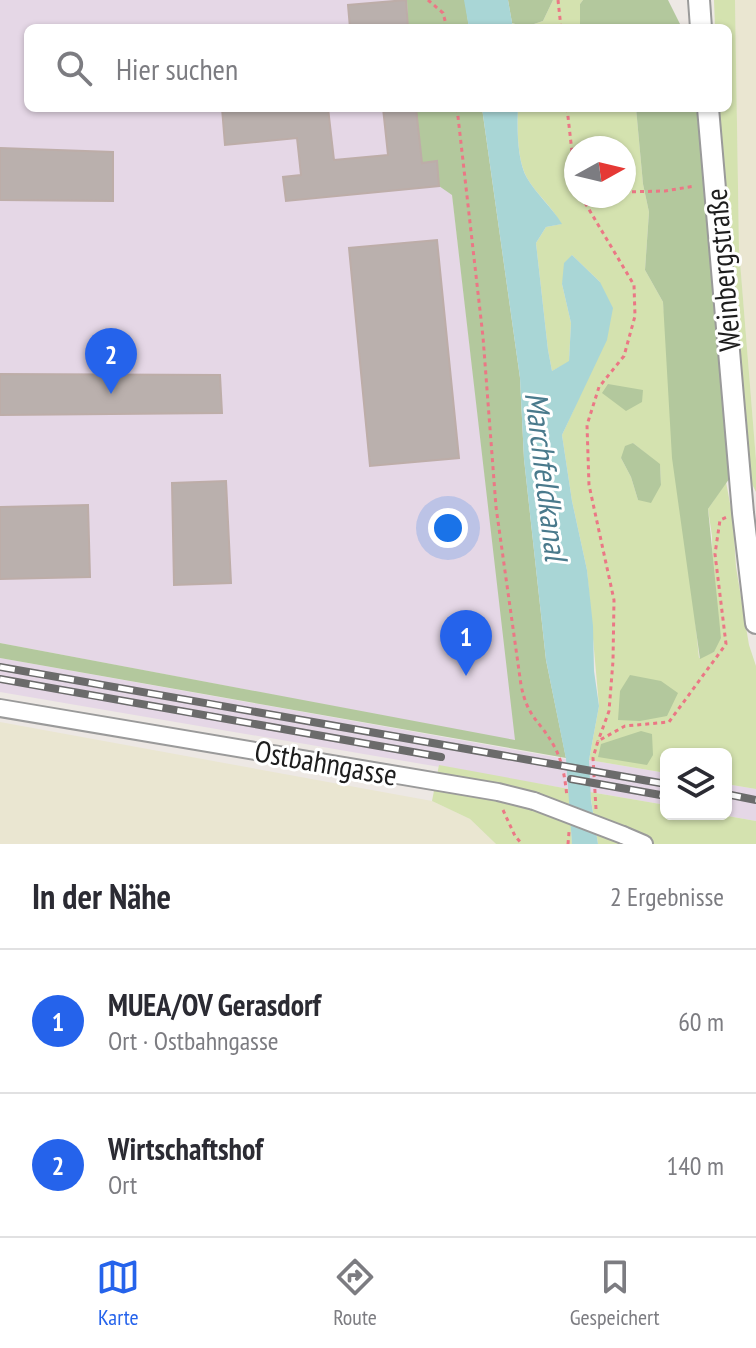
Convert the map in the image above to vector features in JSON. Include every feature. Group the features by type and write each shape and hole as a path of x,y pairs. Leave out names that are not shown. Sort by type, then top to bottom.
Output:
{"street":[{"path":"699,0 701,24"},
{"name":"Weinbergstraße","path":"708,112 743,513 756,623"},
{"name":"Ostbahngasse","path":"0,708 498,792 534,801 644,844"}],"path":[{"path":"428,0 443,13 446,24"},
{"path":"558,0 561,24"},
{"path":"457,112 483,337 497,519 521,685 531,718 545,733 559,757 567,803"},
{"path":"567,112 570,136"},
{"path":"636,191 689,188 714,181"},
{"path":"588,208 634,285 635,316 624,356 599,387 587,425 589,485 614,600 609,711 593,758 597,818"},
{"path":"598,741 625,726 669,722 726,644 715,554 720,520 743,513"},
{"path":"498,792 504,816 522,844"},
{"path":"568,823 568,844"}],"shaded area":[{"path":"0,0 430,0 433,24 24,24 24,112 442,112 516,741 0,643"},
{"path":"735,0 756,0 756,460 739,249"},
{"path":"0,658 566,759 569,789 0,692"},
{"path":"0,722 432,801 470,819 496,844 0,844"},
{"path":"589,760 660,772 660,804 590,792"},
{"path":"732,785 756,789 756,821 732,817"}],"green space":[{"path":"407,0 465,0 468,24 408,24"},
{"path":"508,0 553,0 543,21 534,24 512,23"},
{"path":"553,0 583,0 580,4 580,24 534,24 543,21"},
{"path":"583,0 668,0 680,24 580,24 580,4"},
{"path":"714,0 735,0 739,249 756,492 749,478 722,172 719,112 732,112 732,24 715,24"},
{"path":"416,112 483,112 520,378 524,459 546,660 566,758 0,658 0,643 515,740 452,195 439,186 437,161 422,163"},
{"path":"518,112 636,112 643,184 649,212 645,270 663,302 699,658 714,652 712,536 708,509 726,482 733,519 736,567 749,645 756,666 756,789 732,785 732,748 660,748 660,772 589,760 599,706 587,570 562,435 574,409 600,282 572,255 562,284 571,323 569,362 552,371 536,243 546,227 561,224 531,184 521,162","holes":["633,443 660,465 661,485 638,500 621,458"]},
{"path":"636,112 697,112 734,472 708,509 721,638 714,652 700,659 672,458 663,302 645,270 649,212 643,184"},
{"path":"608,384 643,390 642,402 626,411 602,393"},
{"path":"633,443 660,464 661,485 651,503 638,500 621,458 625,446"},
{"path":"630,675 661,681 678,693 667,716 640,721 618,720 620,691"},
{"path":"641,731 652,734 653,755 647,765 598,757 601,744"},
{"path":"439,765 569,789 572,844 496,844 470,819 432,801"},
{"path":"590,792 660,804 660,820 732,820 732,817 756,821 756,844 598,844"}],"water":[{"path":"464,0 508,0 512,24 468,24"},
{"name":"Marchfeldkanal","path":"483,112 518,112 518,144 524,171 562,224 546,227 536,243 552,371 569,361 571,323 562,284 564,263 572,255 600,282 613,308 607,340 562,435 587,570 593,626 599,706 589,760 598,844 572,844 566,759 546,660 524,459 520,378"}],"building":[{"path":"406,0 408,24 350,24 348,5"},
{"path":"222,112 328,112 334,160 388,155 383,112 416,112 422,163 437,161 439,186 286,201 283,177 301,175 297,138 225,145"},
{"path":"0,148 113,152 113,201 0,200"},
{"path":"437,240 459,458 370,466 349,248"},
{"path":"0,374 220,375 222,413 0,415"},
{"path":"226,481 231,583 174,585 172,483"},
{"path":"88,505 90,577 0,579 0,507"}],"railway":[{"path":"0,667 660,783"},
{"path":"0,679 441,757"},
{"path":"571,779 660,795"},
{"path":"732,795 756,800"}],"place":[{"name":"Wirtschaftshof","path":"111,394"},
{"name":"MUEA/OV Gerasdorf","path":"466,676"}]}
